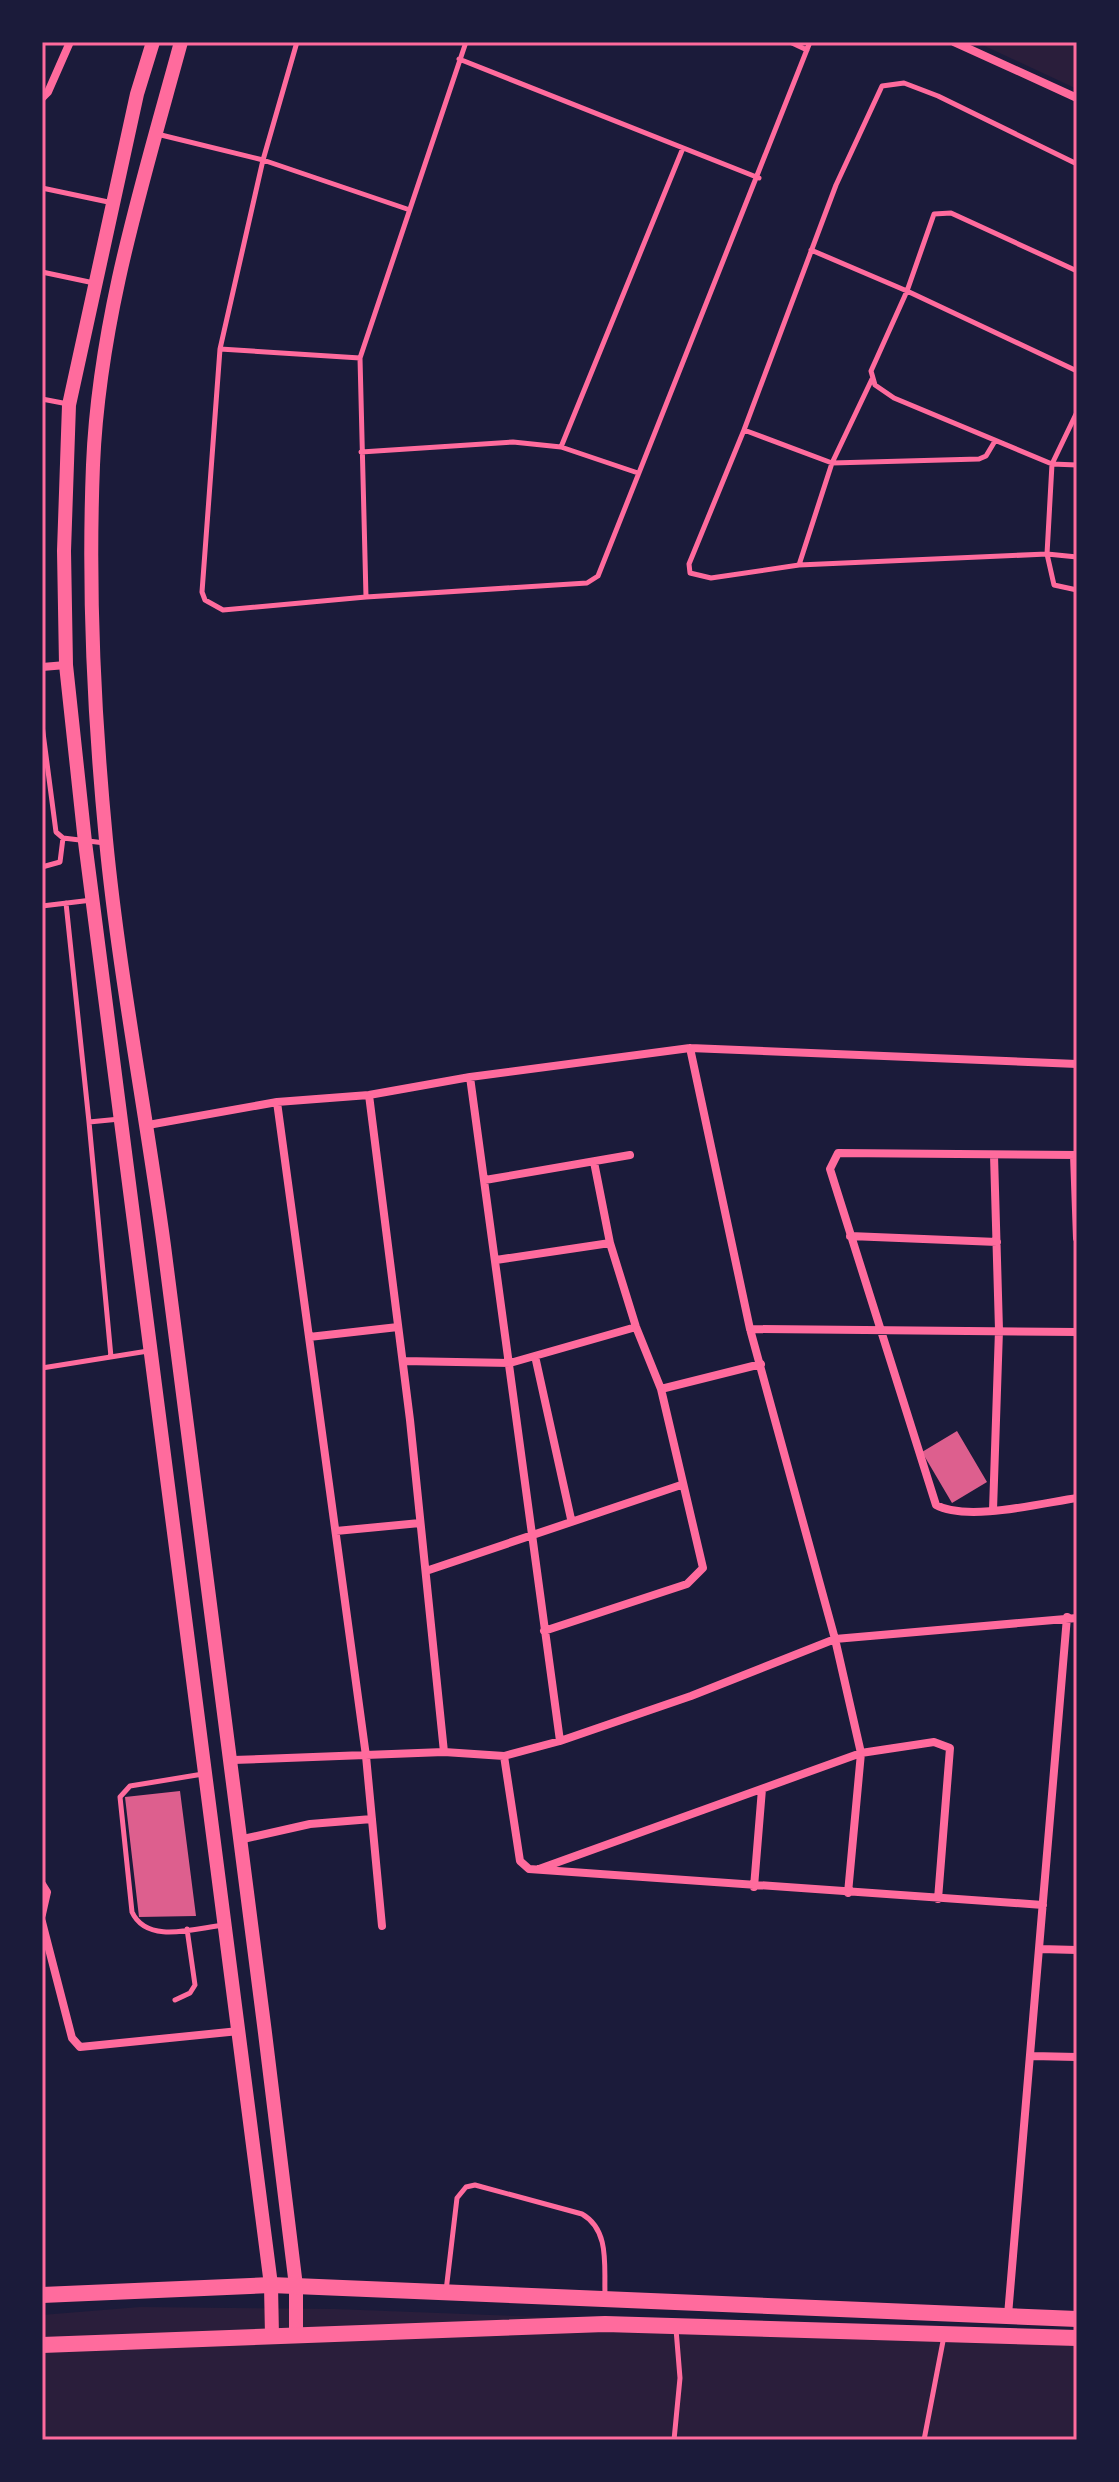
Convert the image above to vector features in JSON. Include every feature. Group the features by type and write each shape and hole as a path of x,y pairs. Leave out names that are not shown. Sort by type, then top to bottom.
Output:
{"highway":[{"path":"42,2295 271,2285 1077,2319"},
{"path":"42,2345 675,2324 945,2331 1077,2338"}],"main road":[{"path":"153,42 137,94 98,284 69,405 64,551 66,665 85,842 271,2285 272,2336"},
{"path":"181,42 127,234 100,382 93,463 92,629 106,843 148,1125 233,1760 296,2286 296,2336"},
{"path":"67,461 93,463"},
{"path":"232,1975 258,1971"}],"street":[{"path":"42,98 48,92 70,42"},
{"path":"954,42 1077,98"},
{"path":"42,667 66,665"},
{"path":"148,1125 277,1102 369,1095 470,1077 690,1048 1077,1064"},
{"path":"690,1048 750,1329 835,1639 861,1753 848,1893"},
{"path":"470,1077 560,1741"},
{"path":"369,1095 403,1361 444,1752"},
{"path":"277,1102 366,1756 382,1926"},
{"path":"1077,1238 1075,1155 838,1153 830,1169 877,1328 936,1505 950,1510 993,1510 1077,1498"},
{"path":"485,1180 630,1155"},
{"path":"993,1510 999,1330 994,1155"},
{"path":"544,1631 687,1584 698,1577 703,1560 681,1485 661,1389 636,1327 610,1243 594,1162"},
{"path":"850,1236 997,1242"},
{"path":"496,1260 610,1243"},
{"path":"309,1337 398,1327"},
{"path":"403,1361 510,1363 636,1327"},
{"path":"750,1329 1077,1332"},
{"path":"535,1356 571,1519"},
{"path":"661,1389 761,1364"},
{"path":"426,1571 571,1519 681,1485"},
{"path":"336,1531 420,1523"},
{"path":"1008,2316 1067,1617"},
{"path":"233,1760 444,1752 504,1756 560,1741 691,1696 835,1639 1077,1618"},
{"path":"535,1871 861,1753 941,1742 950,1748 938,1899"},
{"path":"504,1756 520,1861 535,1871 1043,1905"},
{"path":"754,1887 762,1789"},
{"path":"243,1839 310,1824 372,1819"},
{"path":"42,1884 47,1892 42,1914"},
{"path":"42,1922 72,2038 80,2047 239,2031"},
{"path":"1040,1949 1077,1950"},
{"path":"1032,2056 1077,2057"}],"lane":[{"path":"297,42 263,160 220,349 202,592 205,600 223,610 236,612 366,597 587,583 598,576 759,178 810,42"},
{"path":"366,597 360,358 407,209 466,42"},
{"path":"790,42 808,50"},
{"path":"459,59 759,178"},
{"path":"1077,164 938,96 904,83 893,82 882,86 871,103 811,250 744,430 689,564 690,573 711,578 799,565 1047,554 1077,557"},
{"path":"156,134 263,160 407,209"},
{"path":"561,447 683,148"},
{"path":"42,188 114,203"},
{"path":"1077,271 942,211 930,221 907,291 871,371 872,379 881,391 894,398 1052,464 1077,465"},
{"path":"811,250 907,291 1077,371"},
{"path":"42,272 98,284"},
{"path":"220,349 360,358"},
{"path":"799,565 832,463 872,379"},
{"path":"42,399 69,405"},
{"path":"1077,412 1052,464 1047,554 1054,585 1077,590"},
{"path":"744,430 832,463 979,459 986,456 995,441"},
{"path":"361,452 513,442 561,447 638,473"},
{"path":"42,725 54,826 63,838 106,843"},
{"path":"42,867 60,862 63,838"},
{"path":"42,906 93,899"},
{"path":"66,903 111,1357"},
{"path":"89,1122 121,1119"},
{"path":"42,1368 151,1351"},
{"path":"204,1773 130,1786 120,1797 119,1807 135,1918 147,1930 225,1925"},
{"path":"175,2000 190,1993 195,1985 187,1929"},
{"path":"446,2292 457,2198 466,2187 475,2185 593,2220 600,2230 604,2249 605,2299"},
{"path":"674,2440 680,2378 675,2324"},
{"path":"924,2440 945,2331"}],"shaded area":[{"path":"976,42 1077,42 1077,89"},
{"path":"140,2307 335,2309 1077,2338 1077,2440 42,2440 42,2315"}],"building":[{"path":"957,1431 987,1482 952,1503 922,1452"},
{"path":"180,1791 196,1916 139,1917 125,1797"}]}
